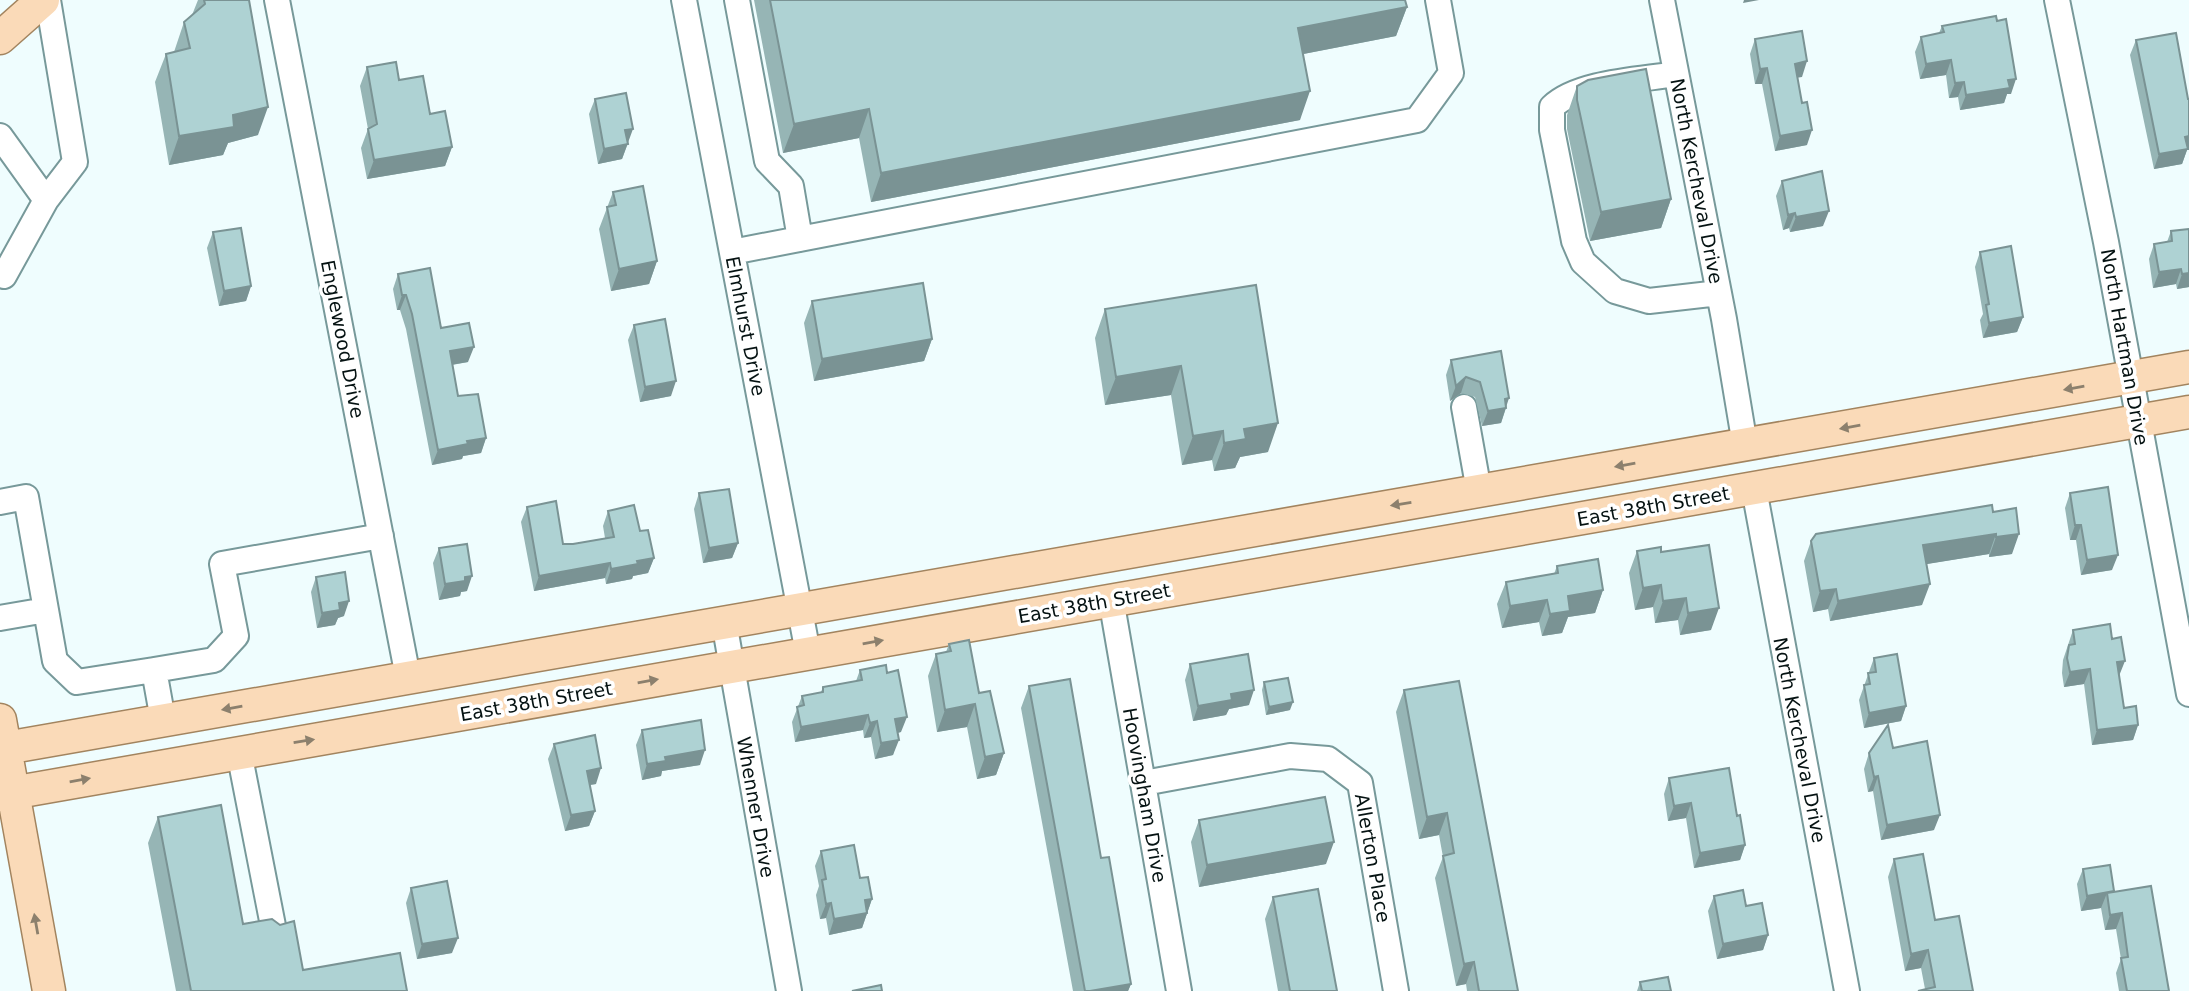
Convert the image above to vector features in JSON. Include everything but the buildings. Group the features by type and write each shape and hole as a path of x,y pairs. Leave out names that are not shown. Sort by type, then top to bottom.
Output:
{"main road":[{"path":"5,29 43,0"},
{"path":"48,991 6,794 1,739 163,720 2189,367"},
{"name":"East 38th Street","path":"6,794 2189,412"}],"street":[{"path":"4,276 46,200 75,162 48,0"},
{"name":"Englewood Drive","path":"277,0 408,677"},
{"name":"Elmhurst Drive","path":"684,0 808,653"},
{"path":"737,0 767,161 791,186 800,239"},
{"path":"732,253 1417,120 1451,73 1438,0"},
{"name":"North Kercheval Drive","path":"1662,0 1719,293 1745,445"},
{"name":"North Hartman Drive","path":"2057,0 2106,242 2137,421 2181,609 2189,694"},
{"path":"1676,74 1591,88 1563,96 1552,107 1552,130 1571,229 1583,262 1615,291 1649,301 1719,293"},
{"path":"0,136 46,200"},
{"path":"1464,407 1479,491"},
{"name":"North Kercheval Drive","path":"1754,489 1847,991"},
{"path":"0,502 26,497 55,661 77,682 214,660 236,636 222,564 381,536"},
{"name":"Hoovingham Drive","path":"1111,600 1179,991"},
{"path":"0,618 46,610"},
{"name":"Whenner Drive","path":"724,622 789,991"},
{"path":"154,670 163,720"},
{"path":"239,752 275,936"},
{"name":"Allerton Place","path":"1143,783 1290,756 1328,759 1360,783 1395,991"}]}
